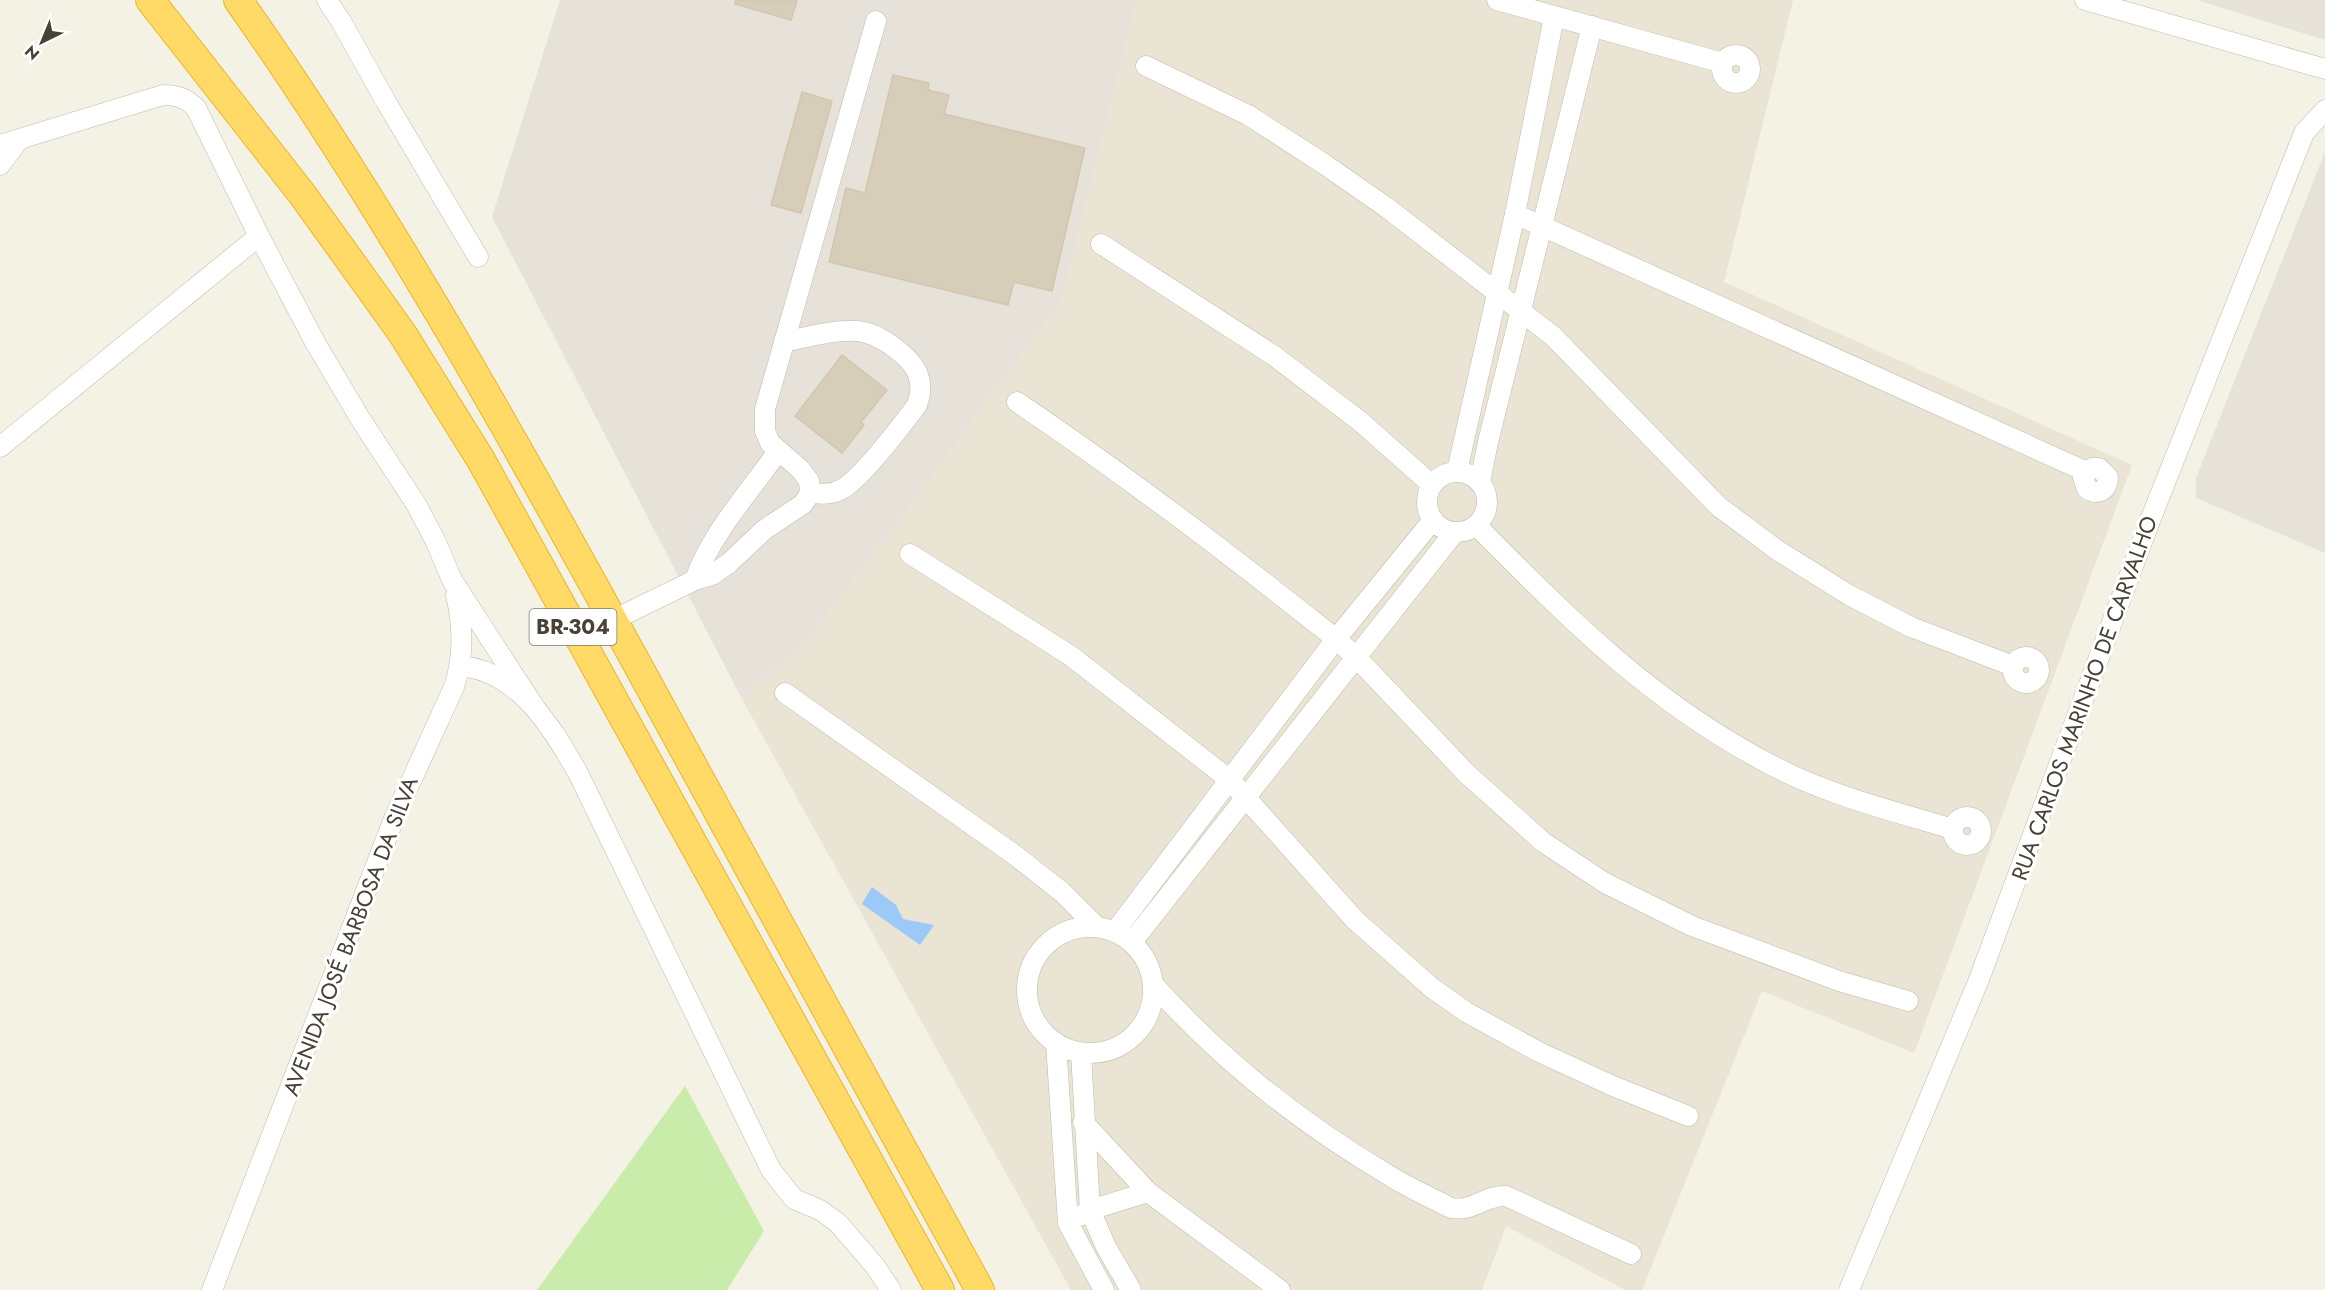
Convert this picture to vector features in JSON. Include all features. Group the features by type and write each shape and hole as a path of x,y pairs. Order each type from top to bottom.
{"highway":[{"name":"BR-304","path":"150,0 303,194 402,333 481,460 940,1290"},
{"name":"BR-304","path":"238,0 332,139 432,299 613,620 980,1290"}],"street":[{"path":"327,0 478,257"},
{"path":"1497,0 1723,63"},
{"path":"2085,0 2325,69"},
{"path":"1457,471 1515,214 1554,17"},
{"path":"613,620 695,580 712,575 729,563 764,530 803,504 810,493 809,481 800,469 778,451 768,437 764,421 765,409 876,21"},
{"path":"1480,482 1592,26"},
{"path":"1146,66 1248,115 1386,207 1497,292 1553,336 1718,506 1768,543 1849,595 1911,627 2013,666"},
{"path":"185,99 213,77"},
{"path":"0,165 9,143 163,95 178,96 196,108 259,237 315,344 416,504 452,580 548,723 578,773 771,1170 794,1199 820,1210 838,1223 875,1266 891,1290"},
{"name":"RUA CARLOS MARINHO DE CARVALHO","path":"1849,1290 1978,982 2151,518 2304,133 2325,110"},
{"path":"1515,214 2087,472"},
{"path":"0,447 259,237"},
{"path":"1101,244 1273,356 1361,422 1432,485"},
{"path":"784,342 840,331 861,331 880,338 895,348 910,362 919,376 921,391 916,405 857,477 842,489 828,494 810,493"},
{"path":"1017,402 1101,458 1186,521 1336,639 1356,657 1467,774 1543,842 1605,883 1692,926 1839,981 1908,1001"},
{"path":"695,580 711,545 778,451"},
{"path":"1457,471 1470,474 1480,482 1486,493 1488,505 1477,526 1454,533 1444,530 1433,520 1427,507 1427,495 1438,478 1457,471"},
{"path":"1106,929 1230,780 1336,639 1433,520"},
{"path":"1477,526 1572,621 1638,679 1703,727 1777,768 1833,793 1953,829"},
{"path":"1132,942 1454,533"},
{"path":"910,554 1071,656 1230,780 1355,920 1432,988 1466,1012 1539,1052 1613,1086 1688,1116"},
{"name":"AVENIDA JOSÉ BARBOSA DA SILVA","path":"212,1290 395,816 454,687 461,666 461,617 452,580"},
{"path":"461,666 487,672 504,682 536,708"},
{"path":"786,693 1012,853 1106,929 1132,942 1144,957 1152,974 1154,993 1150,1012 1140,1031 1123,1045 1103,1053 1081,1053 1056,1043 1044,1035 1032,1017 1027,998 1028,977 1035,957 1048,942 1066,931 1087,926 1106,929"},
{"path":"1153,984 1257,1084 1300,1118 1390,1177 1450,1208 1471,1208 1497,1195 1506,1196 1631,1254"},
{"path":"1056,1043 1068,1223 1104,1290"},
{"path":"1081,1053 1083,1122 1090,1210 1106,1247 1131,1290"},
{"path":"1083,1122 1148,1192 1280,1290"},
{"path":"1068,1223 1090,1210 1148,1192"}],"shaded area":[{"path":"560,0 1137,0 1062,300 888,536 806,641 742,699 492,217"},
{"path":"1137,0 1793,0 1724,282 2132,465 1914,1053 1762,991 1642,1290 1625,1290 1506,1226 1482,1290 1071,1290 742,699 806,641 888,536 1062,300"},
{"path":"2197,0 2325,0 2325,40"},
{"path":"2325,152 2325,553 2196,498 2196,478"}],"green space":[{"path":"685,1086 764,1231 727,1290 537,1290"}],"water":[{"path":"872,887 896,905 903,919 934,925 920,945 862,904"}],"building":[{"path":"736,0 797,0 791,20 735,4"},
{"path":"893,75 929,83 928,90 949,95 944,114 1085,148 1052,291 1014,282 1008,305 829,262 846,188 865,193"},
{"path":"802,92 832,101 801,213 771,205"},
{"path":"842,355 887,390 861,422 864,425 842,453 795,416"}]}
